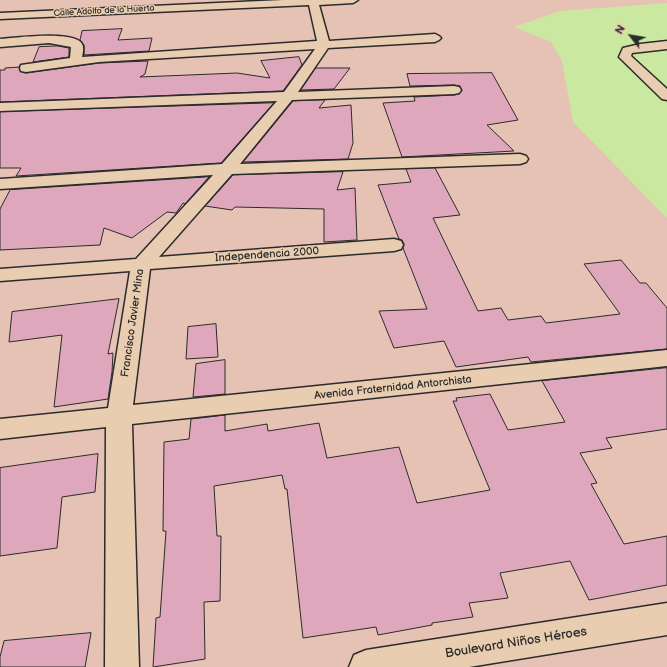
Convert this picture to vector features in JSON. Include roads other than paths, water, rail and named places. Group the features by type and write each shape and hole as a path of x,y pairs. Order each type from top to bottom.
{"street":[{"name":"Calle Adolfo de la Huerta","path":"0,16 236,3 353,0"},
{"path":"314,2 324,45"},
{"path":"26,68 99,58 435,38"},
{"path":"0,43 49,40 69,41 77,45 76,61"},
{"name":"Francisco Javier Mina","path":"122,667 119,418 141,265 227,169 289,95 324,45"},
{"path":"667,45 626,51 625,57 667,96"},
{"path":"0,107 454,90"},
{"path":"0,184 227,169 520,158"},
{"name":"Independencia 2000","path":"0,275 394,245"},
{"name":"Avenida Fraternidad Antorchista","path":"0,429 119,418 667,358"},
{"name":"Boulevard Niños Héroes","path":"366,667 667,619"}]}
